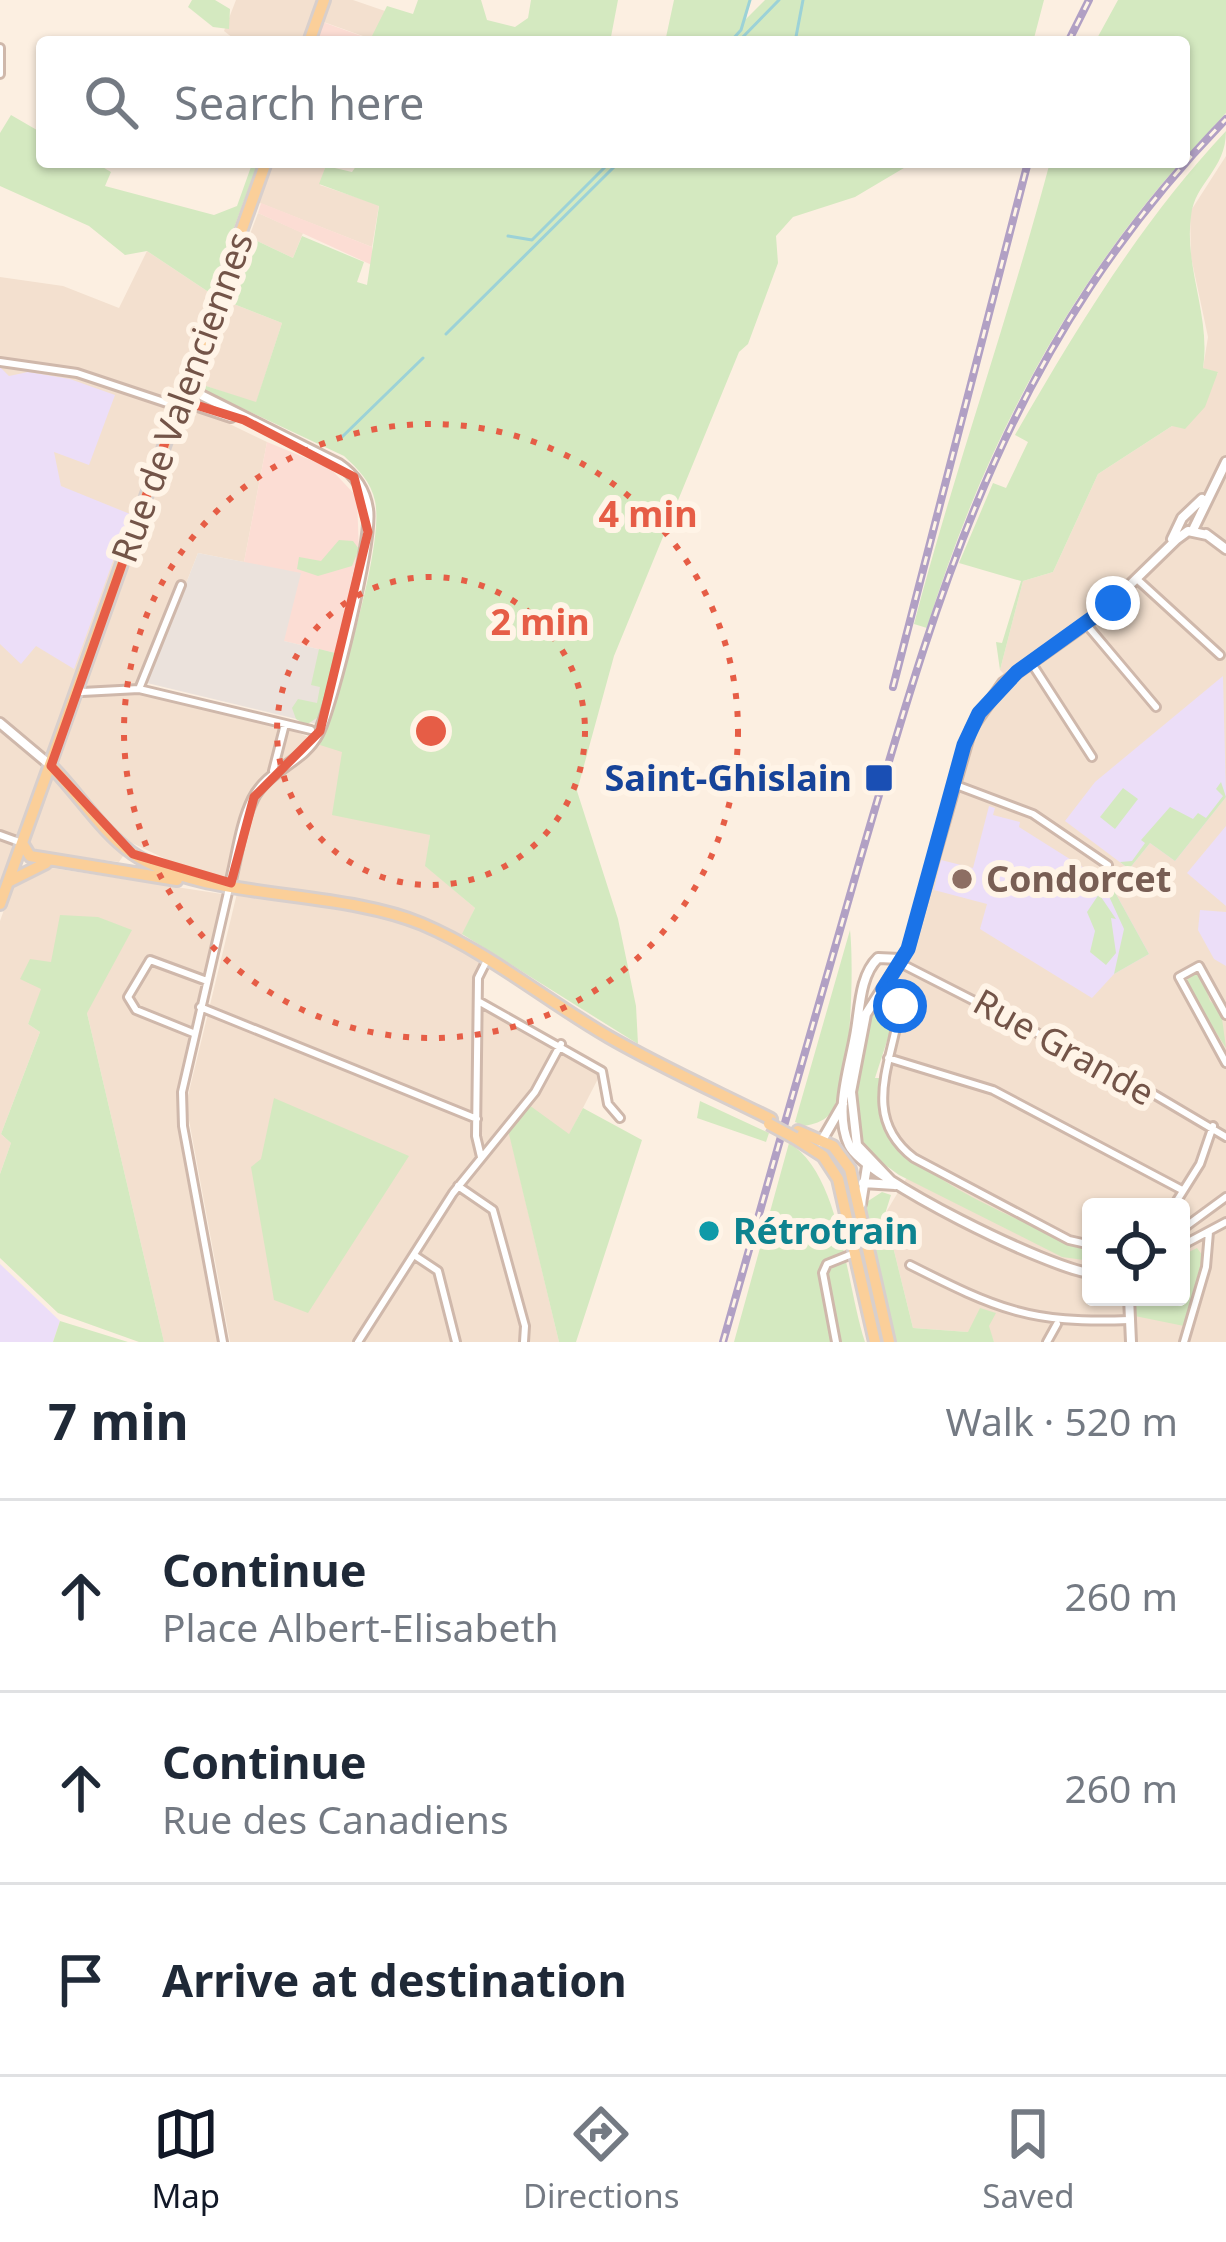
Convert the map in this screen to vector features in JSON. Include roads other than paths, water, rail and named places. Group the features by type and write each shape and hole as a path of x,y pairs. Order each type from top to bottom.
{"main road":[{"path":"311,36 324,0"},
{"name":"Rue de Valenciennes","path":"51,766 264,168"},
{"name":"Rue de Valenciennes","path":"51,766 82,664 98,631"},
{"path":"0,904 51,766 133,854 165,871 380,916 487,960 592,1033 799,1134 823,1156 838,1179 875,1342"},
{"path":"22,843 30,856 50,862 230,886"},
{"path":"8,883 27,868 50,862"},
{"path":"799,1134 826,1130 859,1184 860,1221 889,1342"}],"street":[{"path":"0,48 0,74"},
{"path":"0,362 52,367 167,403 180,400 244,420"},
{"path":"185,386 244,420 343,466 358,482 369,511 358,578 320,731 303,752 273,772 252,800 182,1092 183,1126 223,1342"},
{"path":"860,1221 859,1184 867,1163 854,1139 850,1100 866,1014 909,947 964,745 979,713 1030,662 1138,580 1191,526 1226,462"},
{"path":"1207,494 1187,514 1191,526 1226,549"},
{"path":"1138,580 1220,655"},
{"path":"139,689 181,585"},
{"path":"1086,624 1156,707"},
{"path":"1030,662 1092,757"},
{"path":"82,664 79,691 139,689 311,730"},
{"path":"0,723 51,766"},
{"path":"273,772 284,724"},
{"path":"956,785 1028,812 1108,865"},
{"path":"0,835 22,843"},
{"path":"124,873 133,854"},
{"path":"900,961 878,958 864,984 843,1104 852,1150 896,1185 1052,1263 1082,1271"},
{"path":"193,1033 136,1010 128,997 150,960 207,981"},
{"path":"481,1157 478,978 487,960"},
{"name":"Rue Grande","path":"900,961 1049,1039 1069,1044 1226,1137"},
{"path":"1226,1015 1199,966 1179,977 1226,1063"},
{"path":"864,984 874,992 882,989"},
{"path":"882,989 900,1006 882,1109 904,1150 1060,1236 1082,1242"},
{"path":"478,1001 602,1071 608,1104 620,1118"},
{"path":"200,1007 477,1119"},
{"path":"358,1342 458,1186 536,1092 561,1044"},
{"path":"888,1058 993,1090 1182,1190"},
{"path":"823,1156 826,1130 843,1104"},
{"path":"1178,1198 1200,1164 1213,1126"},
{"path":"826,1130 844,1127"},
{"path":"838,1179 896,1185"},
{"path":"861,1203 879,1185"},
{"path":"458,1186 493,1210 525,1325 524,1342"},
{"path":"1190,1223 1226,1197"},
{"path":"1184,1342 1206,1267 1206,1233 1197,1218"},
{"path":"1190,1241 1226,1222"},
{"path":"836,1342 823,1273 827,1264 852,1254"},
{"path":"414,1256 438,1271 456,1342"},
{"path":"910,1265 986,1304 1058,1323 1129,1320"},
{"path":"1129,1306 1131,1342"},
{"path":"1047,1342 1058,1323"}],"waterway":[{"path":"736,36 750,0"},
{"path":"744,36 779,0"},
{"path":"796,36 803,0"},
{"path":"508,236 532,240 604,168"},
{"path":"446,334 613,168"},
{"path":"342,437 423,358"}],"railway":[{"path":"1071,36 1089,0"},
{"path":"1190,159 1226,119"},
{"path":"893,687 1026,168"},
{"path":"723,1342 891,754 956,558 993,465 1037,376 1089,289 1182,168"}],"place":[{"name":"Saint-Ghislain","path":"879,778"},
{"name":"Condorcet","path":"962,879"},
{"name":"Rétrotrain","path":"709,1231"}]}
